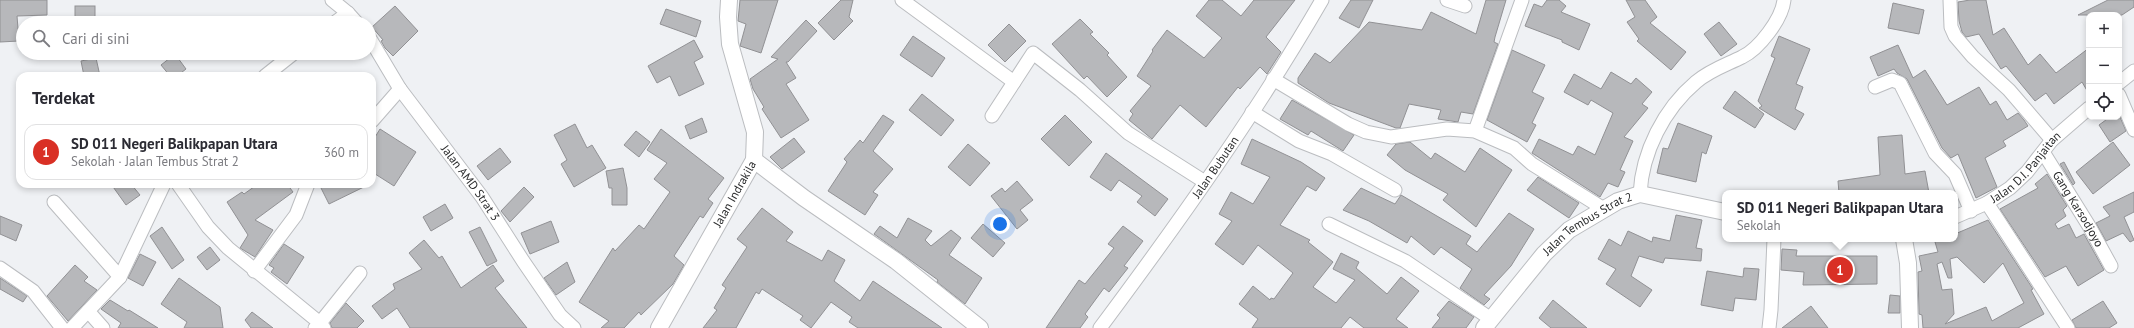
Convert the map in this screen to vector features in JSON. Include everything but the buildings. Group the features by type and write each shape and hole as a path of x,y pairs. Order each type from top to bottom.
{"street":[{"path":"332,0 351,16"},
{"name":"Jalan Indrakila","path":"659,328 754,160 755,132 730,44 728,17 729,0"},
{"path":"902,0 1014,82"},
{"name":"Jalan Bubutan","path":"1100,328 1205,182 1252,112 1322,0"},
{"path":"1447,0 1465,6"},
{"path":"1475,131 1522,0"},
{"path":"1640,194 1643,166 1662,122 1679,99 1708,73 1743,57 1763,40 1779,17 1783,8 1784,0"},
{"path":"1950,0 1951,27 1955,36 1973,57 2009,90 2052,140"},
{"path":"344,16 348,13"},
{"name":"Jalan AMD Strat 3","path":"376,49 400,90 482,197 560,315 574,328"},
{"path":"992,116 1033,53 1080,90 1128,133 1205,182"},
{"path":"270,72 285,60"},
{"path":"2122,81 2134,71"},
{"path":"1273,79 1348,124 1366,132 1391,137 1447,129 1475,131 1514,148 1532,164 1604,209"},
{"path":"1875,87 1892,80 1900,83 1935,153 1955,174 1971,211"},
{"path":"376,117 400,90"},
{"path":"2122,102 2134,130"},
{"name":"Jalan D.I. Panjaitan","path":"1958,216 1987,203 2018,181 2052,140 2086,111"},
{"path":"1252,112 1299,141 1332,154 1395,190"},
{"name":"Gang Karsodjoyo","path":"2043,152 2089,226 2111,266"},
{"path":"754,160 804,198 896,261 980,328"},
{"path":"72,328 120,277 162,188"},
{"path":"181,188 208,227 228,248 254,271 282,291 319,326 360,274"},
{"path":"254,271 296,215 306,188"},
{"name":"Jalan Tembus Strat 2","path":"1487,324 1544,254 1569,230 1618,201 1640,194 1722,211"},
{"path":"54,202 120,277"},
{"path":"1987,203 2068,328"},
{"path":"1329,224 1405,261 1487,324"},
{"path":"1769,328 1774,242"},
{"path":"1904,242 1908,263 1910,328"},
{"path":"0,268 33,291 62,328"},
{"path":"88,311 103,328"}],"place":[{"name":"SD 011 Negeri Balikpapan Utara","path":"1840,270"}]}
